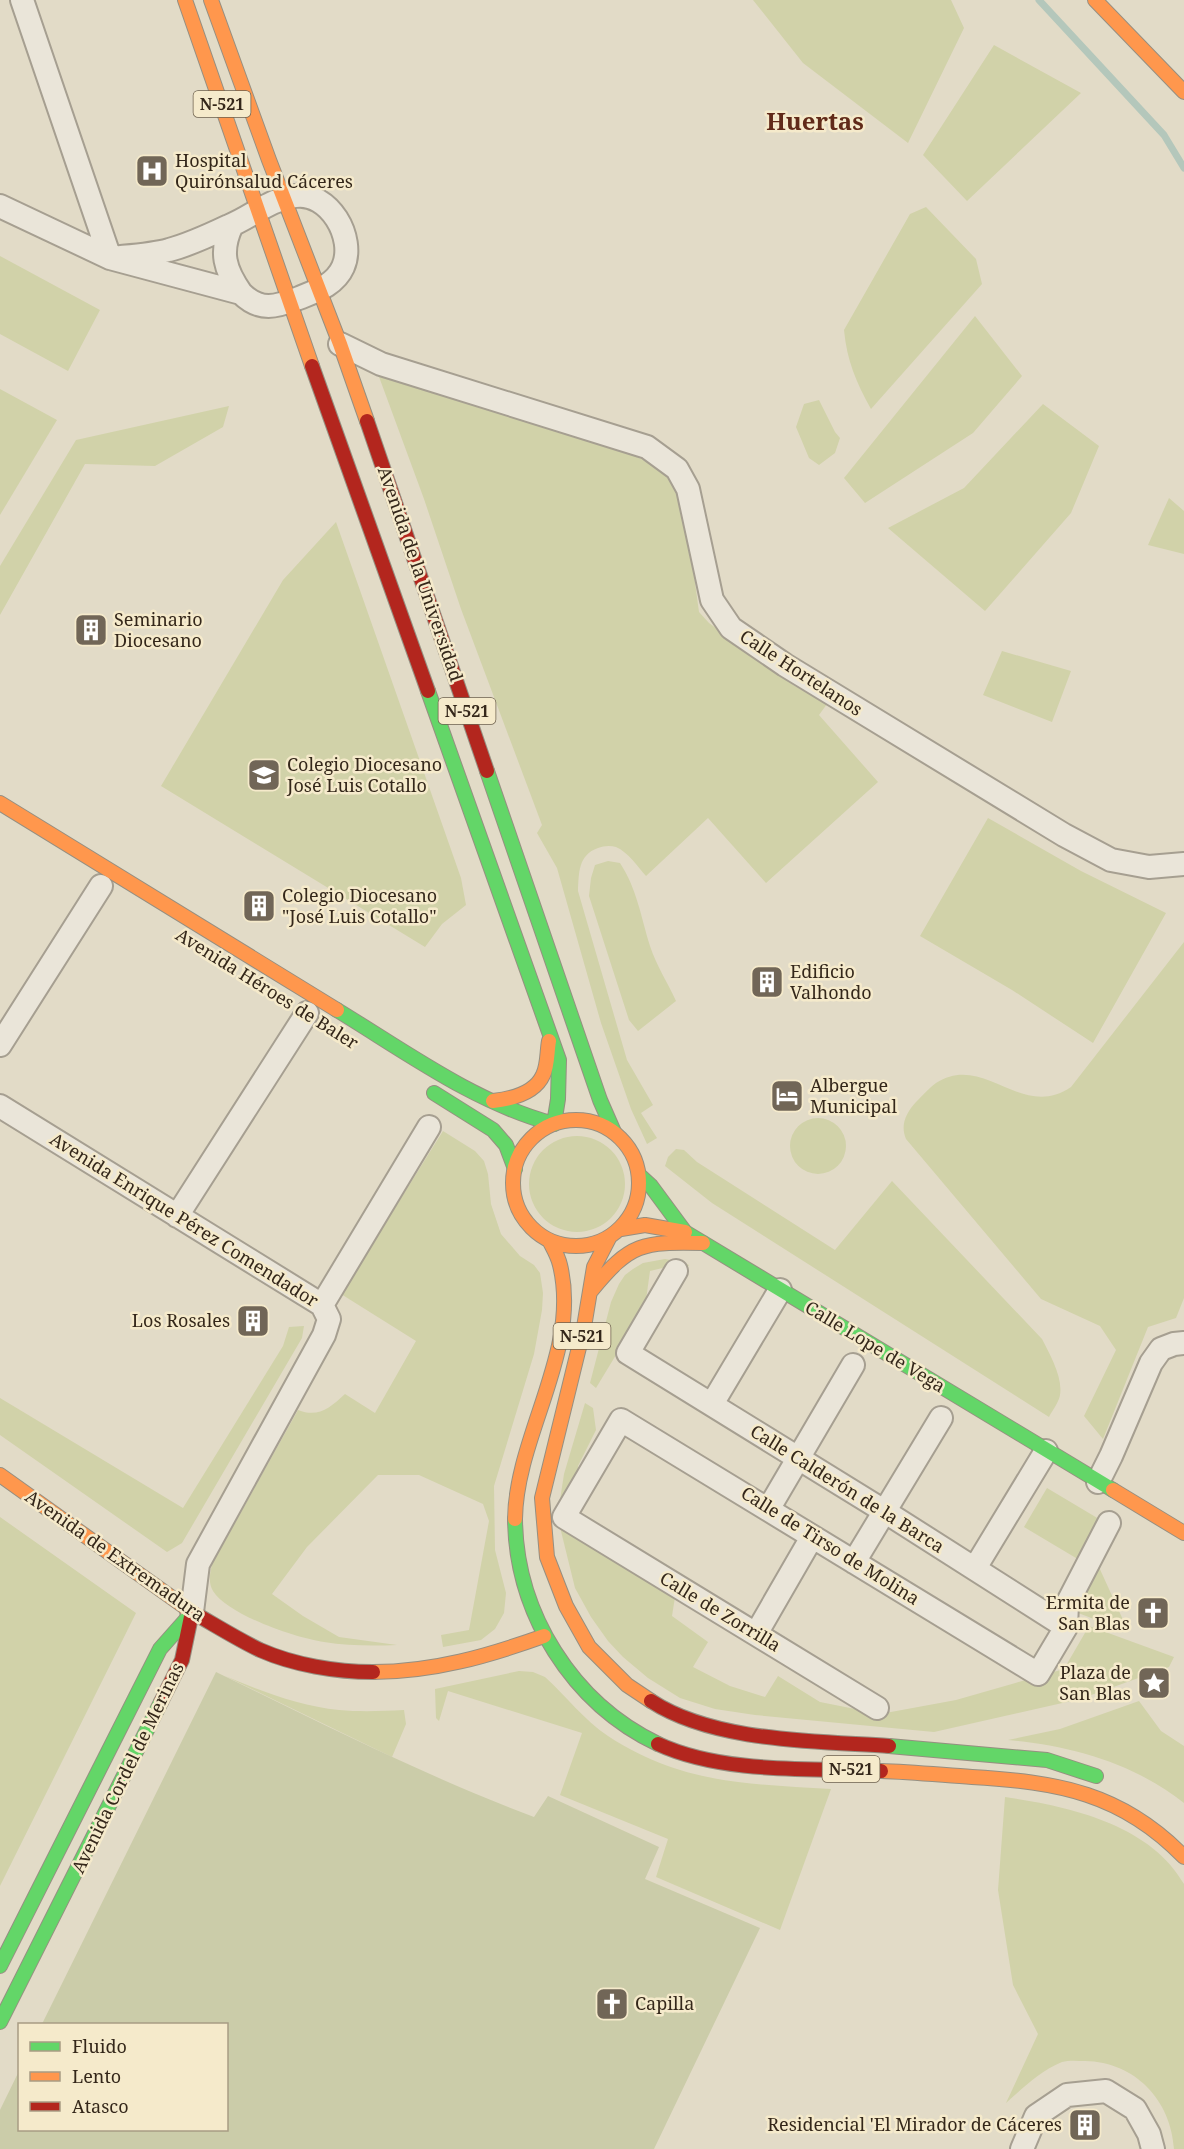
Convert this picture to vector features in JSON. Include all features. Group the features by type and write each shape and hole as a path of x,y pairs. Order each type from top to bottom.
{"main road":[{"name":"Avenida de la Universidad","path":"185,0 559,1060 558,1099 554,1124"},
{"name":"Avenida de la Universidad","path":"211,0 340,344 600,1100 614,1132"},
{"path":"1095,0 1184,92"},
{"name":"Avenida Héroes de Baler","path":"0,803 463,1087 528,1117 554,1124"},
{"path":"493,1101 516,1098 541,1079 545,1069 550,1034"},
{"path":"423,1086 493,1130 506,1145 515,1169"},
{"path":"574,1120 595,1123 614,1132 628,1147 637,1166 640,1186 636,1207 621,1229 609,1238 590,1245 569,1246 549,1240 535,1231 524,1218 516,1203 513,1186 515,1169 523,1150 537,1134 554,1124 574,1120"},
{"name":"Calle Lope de Vega","path":"639,1176 651,1186 685,1232 703,1244 1184,1533"},
{"name":"Calle Lope de Vega","path":"621,1229 636,1224 649,1224 685,1232"},
{"name":"N-521","path":"609,1238 594,1268 584,1327 542,1498 547,1557 566,1606 589,1647 627,1685 670,1713 721,1729 789,1739 1047,1760 1107,1780"},
{"name":"N-521","path":"549,1240 560,1267 564,1305 561,1331 547,1388 517,1484 515,1519 518,1560 530,1604 544,1636 579,1683 615,1716 661,1745 705,1759 770,1767 894,1770 1037,1782 1079,1792 1130,1812 1174,1845 1184,1857"},
{"name":"Calle Lope de Vega","path":"591,1291 625,1254 669,1242 703,1244"},
{"name":"Avenida de Extremadura","path":"0,1475 192,1612 272,1655 321,1668 370,1674 420,1670 500,1653 544,1636"},
{"path":"533,1561 542,1498"},
{"path":"550,1611 544,1636 569,1643 616,1690 640,1704 670,1713"},
{"name":"Avenida Cordel de Merinas","path":"0,1966 160,1649 192,1612"},
{"name":"Avenida Cordel de Merinas","path":"0,2022 182,1660 192,1612"}],"street":[{"path":"22,0 110,258"},
{"path":"110,258 170,250 232,225 258,208 296,195 316,200 331,211 340,224 347,241 347,254 342,269 331,283 290,302 265,307 251,303 230,277 224,256 225,239 232,225"},
{"path":"0,206 110,258 241,293"},
{"name":"Calle Hortelanos","path":"340,344 381,364 647,447 677,469 688,489 712,600 731,628 785,665 1064,835 1111,860 1149,867 1184,864"},
{"path":"0,1045 101,886"},
{"path":"177,1216 307,1013"},
{"name":"Avenida Enrique Pérez Comendador","path":"0,1106 322,1305 329,1319 324,1335 202,1555 198,1564 192,1612"},
{"path":"322,1305 429,1127"},
{"name":"Calle Calderón de la Barca","path":"676,1271 628,1353 884,1511 1066,1627"},
{"path":"712,1404 780,1290"},
{"path":"1098,1482 1151,1363 1161,1349 1184,1343"},
{"path":"769,1508 853,1365"},
{"path":"854,1562 941,1418"},
{"name":"Calle de Tirso de Molina","path":"564,1517 621,1420 769,1508 812,1537 1038,1674 1066,1627"},
{"path":"975,1568 1047,1452"},
{"name":"Calle de Zorrilla","path":"564,1517 877,1708"},
{"path":"1066,1627 1067,1604 1109,1523"},
{"path":"756,1634 812,1537"},
{"path":"1022,2149 1036,2116 1067,2095 1106,2091 1135,2109 1149,2134 1153,2149"}],"green space":[{"path":"753,0 951,0 964,28 908,143 803,63"},
{"path":"994,45 1081,93 967,201 923,155"},
{"path":"926,207 976,259 982,284 871,409 853,371 844,330 910,214"},
{"path":"0,256 100,310 68,371 0,334"},
{"path":"975,316 1022,376 973,433 865,503 844,478"},
{"path":"378,374 621,449 659,468 674,485 681,501 688,531 699,612 709,623 793,685 827,704 819,715 878,782 766,883 708,818 646,876 629,856 614,846 591,851 583,860 579,871 578,891 627,1060 653,1105 641,1113 657,1138 647,1144 631,1109 601,1023 557,868 537,833 542,825 461,609"},
{"path":"0,389 57,420 0,515"},
{"path":"819,400 840,438 835,453 819,465 809,458 796,427 804,404"},
{"path":"1043,404 1099,446 1071,513 985,611 888,528 964,488"},
{"path":"229,406 223,427 155,466 85,464 0,615 0,566 76,440"},
{"path":"1169,498 1184,511 1184,554 1148,545"},
{"path":"336,522 461,878 466,905 442,924 425,947 161,786 283,580"},
{"path":"1002,651 1071,671 1052,722 983,695"},
{"path":"988,818 1081,871 1166,913 1093,1043 1012,990 920,936"},
{"path":"608,861 620,863 626,873 635,893 653,953 676,1001 638,1031 629,1020 589,896 595,865"},
{"path":"1184,942 1184,1298 1176,1318 1148,1327 1103,1439 1084,1416 1116,1350 1100,1326 1041,1299 906,1139 904,1124 909,1110 928,1090 936,1083 954,1076 970,1075 1019,1093 1036,1096 1053,1095 1071,1087"},
{"path":"812,1118 824,1118 838,1126 846,1140 844,1157 838,1166 824,1174 812,1174 795,1162 790,1152 790,1140 802,1123"},
{"path":"443,1131 475,1151 484,1161 488,1174 491,1204 501,1234 520,1256 534,1265 540,1273 543,1293 534,1354 494,1486 495,1550 506,1593 504,1613 495,1629 481,1640 443,1647 441,1635 469,1630 489,1521 483,1504 419,1475 378,1475 307,1547 272,1594 339,1637 397,1645 342,1644 297,1636 247,1617 221,1600 210,1585 212,1564 298,1410 318,1412 334,1404 345,1394 375,1413 416,1341 341,1294"},
{"path":"577,1136 595,1140 611,1150 621,1166 625,1184 621,1202 611,1218 595,1228 577,1232 559,1228 543,1218 533,1202 529,1184 533,1166 543,1150 559,1140"},
{"path":"676,1149 684,1150 697,1162 835,1250 892,1181 1042,1339 1060,1381 1060,1395 1049,1417 712,1203 665,1166 668,1157"},
{"path":"665,1259 689,1265 686,1270 671,1266 650,1271 645,1307 596,1388 590,1383 611,1302 619,1284 625,1275 643,1263"},
{"path":"304,1326 302,1338 182,1543 167,1552 0,1435 0,1398 183,1508 283,1346 289,1327"},
{"path":"585,1403 593,1408 596,1430 578,1466 580,1478 558,1513 564,1474"},
{"path":"1047,1488 1099,1519 1081,1561 1024,1527"},
{"path":"0,1517 136,1613 0,1886"},
{"path":"559,1523 675,1597 672,1616 708,1642 693,1667 730,1686 765,1697 778,1676 820,1702 880,1714 956,1700 1064,1669 1089,1626 1174,1657 1169,1667 1080,1699 934,1732 715,1709 680,1698 648,1678 608,1641 575,1588"},
{"path":"1098,1565 1124,1622 1120,1629 1073,1611"},
{"path":"519,1671 533,1672 545,1677 599,1730 635,1752 662,1764 689,1773 743,1783 831,1789 780,1930 656,1877 668,1839 560,1795 582,1733 448,1691 439,1721 436,1718 435,1689"},
{"path":"216,1672 374,1748 493,1801 534,1817 548,1796 659,1847 645,1879 760,1928 654,2149 0,2149 0,2110 18,2073 18,2131 228,2131 228,2023 42,2023"},
{"path":"225,1676 281,1697 324,1708 355,1711 404,1710 406,1724 392,1757"},
{"path":"1139,1701 1161,1731 1184,1746 1184,1803 1144,1777 1101,1759 1055,1747 1008,1740 1060,1729"},
{"path":"1005,1797 1080,1813 1129,1832 1151,1846 1169,1863 1184,1884 1184,2149 1174,2149 1166,2115 1158,2100 1147,2087 1120,2068 1103,2063 1062,2062 1039,2075 1006,2103 1038,2034 1013,1985 998,1890"}],"waterway":[{"path":"1039,0 1164,135 1184,168"}],"traffic: fast":[{"path":"428,691 559,1060 558,1099 554,1124"},
{"path":"487,771 600,1100 614,1132"},
{"path":"337,1010 469,1090 525,1115 554,1124"},
{"path":"434,1093 493,1130 506,1145 515,1169"},
{"path":"639,1175 651,1186 685,1232 1113,1490"},
{"path":"515,1519 518,1554 526,1588 538,1621 555,1651 575,1680 600,1705 627,1726 658,1744"},
{"path":"0,1966 160,1649 191,1614"},
{"path":"0,2022 161,1702"},
{"path":"889,1746 1047,1760 1096,1776"}],"traffic: slow":[{"path":"185,0 312,366"},
{"path":"211,0 367,421"},
{"path":"1095,0 1184,92"},
{"path":"0,803 337,1010"},
{"path":"493,1101 522,1094 539,1081 546,1067 549,1041"},
{"path":"576,1120 600,1125 621,1138 634,1159 639,1183 634,1207 621,1228 600,1241 576,1246 552,1241 531,1228 518,1207 513,1183 518,1159 531,1138 552,1125 576,1120"},
{"path":"621,1229 645,1225 685,1232"},
{"path":"609,1238 594,1267 584,1327 542,1498 547,1557 566,1606 589,1647 627,1685 651,1701"},
{"path":"515,1519 518,1487 525,1456 546,1393 562,1329 564,1297 560,1265 549,1240"},
{"path":"591,1291 617,1263 639,1248 665,1243 703,1243"},
{"path":"0,1475 192,1612"},
{"path":"1113,1490 1184,1533"},
{"path":"373,1672 417,1669 460,1662 544,1636"},
{"path":"881,1771 1003,1779 1061,1788 1087,1795 1137,1818 1161,1835 1184,1857"}],"traffic: jam":[{"path":"312,366 428,691"},
{"path":"367,421 487,771"},
{"path":"192,1612 260,1650 287,1660 315,1667 373,1672"},
{"path":"161,1702 182,1660 192,1612"},
{"path":"651,1701 704,1725 734,1732 798,1740 889,1746"},
{"path":"658,1744 683,1754 738,1765 881,1771"}],"place":[{"name":"Hospital Quirónsalud Cáceres","path":"152,171"},
{"name":"Seminario Diocesano","path":"91,630"},
{"name":"Colegio Diocesano José Luis Cotallo","path":"264,775"},
{"name":"Colegio Diocesano \"José Luis Cotallo\"","path":"259,906"},
{"name":"Edificio Valhondo","path":"767,982"},
{"name":"Albergue Municipal","path":"787,1096"},
{"name":"Los Rosales","path":"253,1321"},
{"name":"Ermita de San Blas","path":"1153,1613"},
{"name":"Plaza de San Blas","path":"1154,1683"},
{"name":"Capilla","path":"612,2004"},
{"name":"Residencial 'El Mirador de Cáceres","path":"1085,2125"}],"district":[{"name":"Huertas","path":"815,122"}]}
